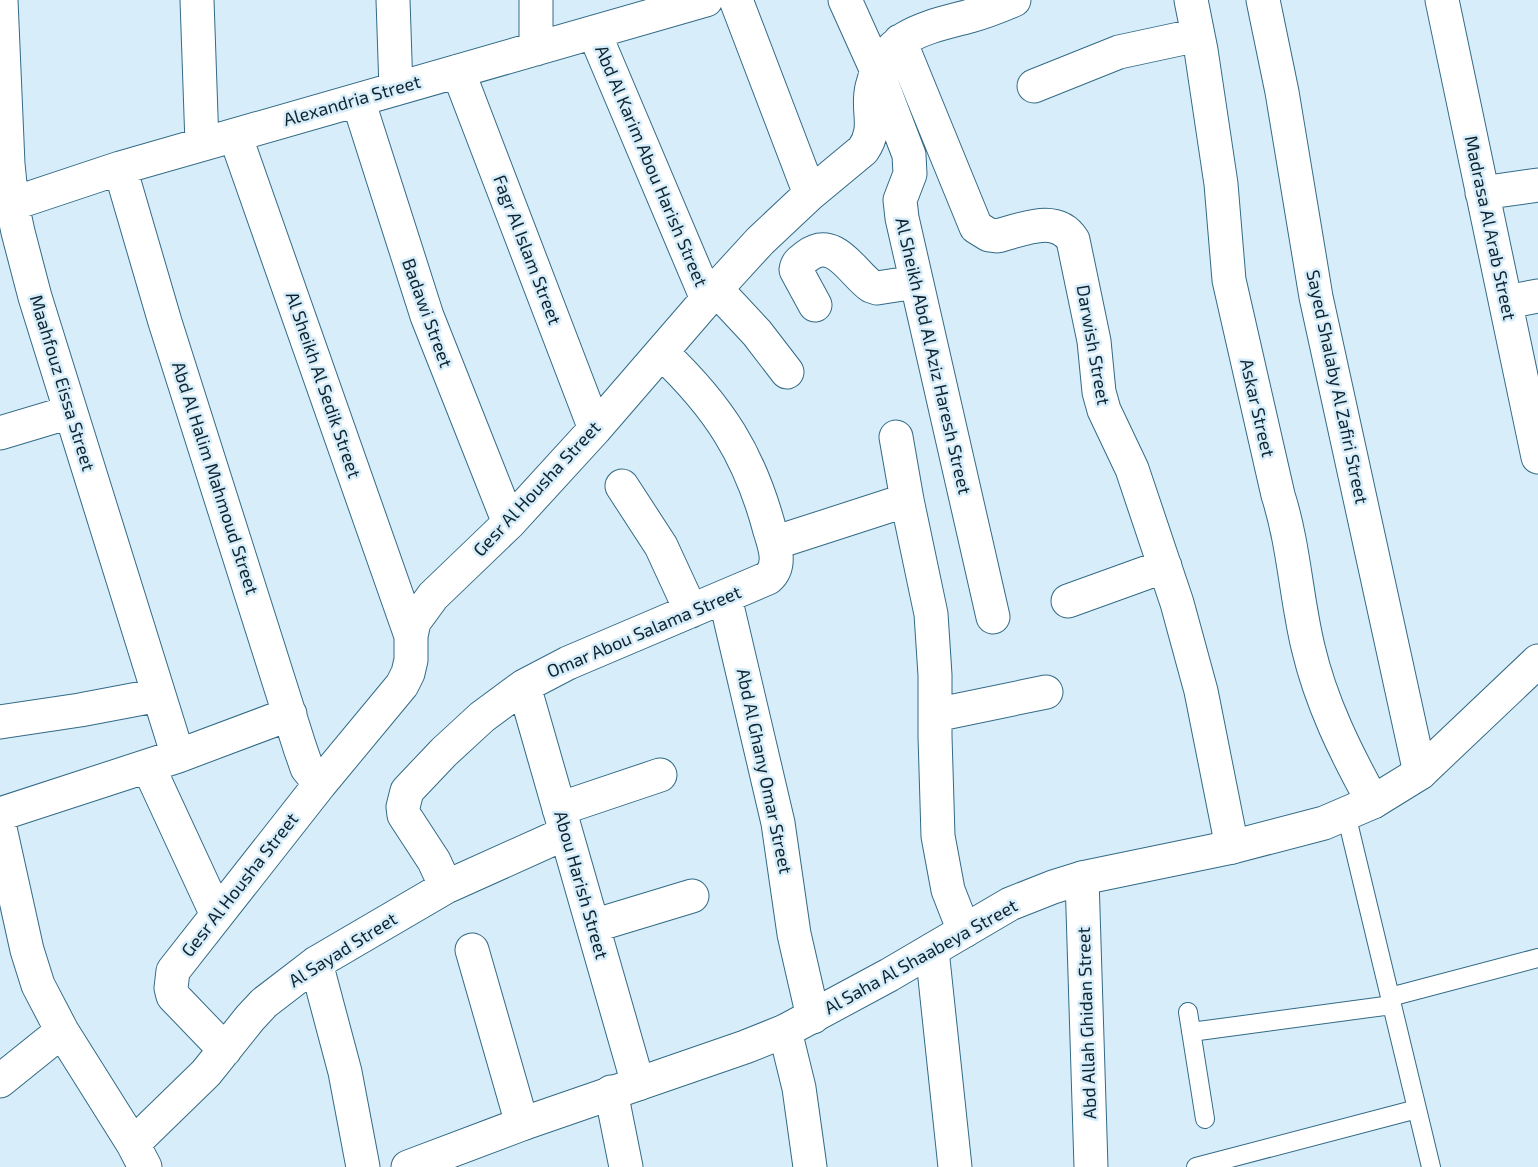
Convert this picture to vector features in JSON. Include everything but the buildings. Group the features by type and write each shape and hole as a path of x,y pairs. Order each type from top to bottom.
{"street":[{"name":"Maahfouz Eissa Street","path":"1,0 8,164 6,206 178,756"},
{"path":"197,0 202,144"},
{"path":"393,0 396,89"},
{"path":"536,0 536,49"},
{"name":"Alexandria Street","path":"6,206 120,168 706,0"},
{"path":"736,0 810,194"},
{"name":"Al Sheikh Abd Al Aziz Haresh Street","path":"845,0 877,71 911,165 900,200 900,209 993,617"},
{"name":"Gesr Al Housha Street","path":"225,1050 173,996 171,988 174,971 320,784 402,685 411,660 411,636 414,622 433,596 509,523 760,241 810,194 856,157 869,141 873,121 871,90 877,71 882,60 900,41 922,29 983,12 1014,0"},
{"name":"Askar Street","path":"1191,0 1224,206 1229,280 1278,495 1287,524 1296,593 1308,649 1324,703 1347,755 1360,808"},
{"name":"Sayed Shalaby Al Zafiri Street","path":"1263,0 1282,92 1316,297 1420,773"},
{"name":"Madrasa Al Arab Street","path":"1442,0 1537,449"},
{"name":"Abd Al Karim Abou Harish Street","path":"594,32 712,294"},
{"path":"1034,87 1119,52 1198,35"},
{"name":"Darwish Street","path":"900,41 976,227 989,235 997,236 1054,225 1069,233 1073,240 1094,341 1099,392 1104,411 1132,469 1187,637 1201,691 1232,847"},
{"name":"Fagr Al Islam Street","path":"458,71 595,429"},
{"name":"Badawi Street","path":"358,100 427,316 509,523"},
{"name":"Al Sheikh Al Sedik Street","path":"235,135 411,636"},
{"name":"Abd Al Halim Mahmoud Street","path":"120,168 165,322 307,768 320,784"},
{"path":"1482,193 1538,185"},
{"path":"815,305 796,270 798,263 811,253 830,251 839,255 871,286 877,288 916,282"},
{"path":"712,294 757,333 787,372"},
{"path":"1506,302 1538,296"},
{"name":"Omar Abou Salama Street","path":"446,887 434,861 408,822 403,807 407,791 444,752 482,717 524,686 568,663 768,578 776,567 774,543 762,500 744,458 721,419 693,383 662,353"},
{"path":"0,434 70,412"},
{"path":"896,437 931,615 935,675 938,836 948,890 964,931"},
{"path":"622,486 643,515 661,546 691,611"},
{"path":"774,543 907,500"},
{"path":"1068,601 1165,566"},
{"name":"Abd Al Ghany Omar Street","path":"725,597 778,823 794,934 799,1024 799,1088 810,1167"},
{"name":"Al Saha Al Shaabeya Street","path":"420,1165 522,1124 799,1024 1010,904 1082,878 1232,847 1324,823 1360,808 1420,773 1538,661"},
{"name":"Abou Harish Street","path":"524,686 593,926 625,1088 626,1167"},
{"path":"935,715 1046,693"},
{"path":"0,722 159,695"},
{"path":"0,814 178,756 290,714"},
{"path":"148,766 217,915"},
{"name":"Al Sayad Street","path":"139,1155 183,1097 250,1018 264,1003 316,963 563,821 660,775"},
{"path":"0,828 27,950 38,985 62,1032 139,1155"},
{"name":"Abd Allah Ghidan Street","path":"1082,878 1091,1167"},
{"path":"593,926 692,896"},
{"path":"472,950 522,1124"},
{"path":"932,950 955,1167"},
{"path":"316,963 345,1072 363,1167"},
{"path":"0,1081 62,1032"}],"lane":[{"path":"1360,808 1391,1001 1431,1167"},
{"path":"1191,1032 1391,1001 1538,958"},
{"path":"1188,1012 1205,1119"},
{"path":"1196,1167 1417,1109"}]}
